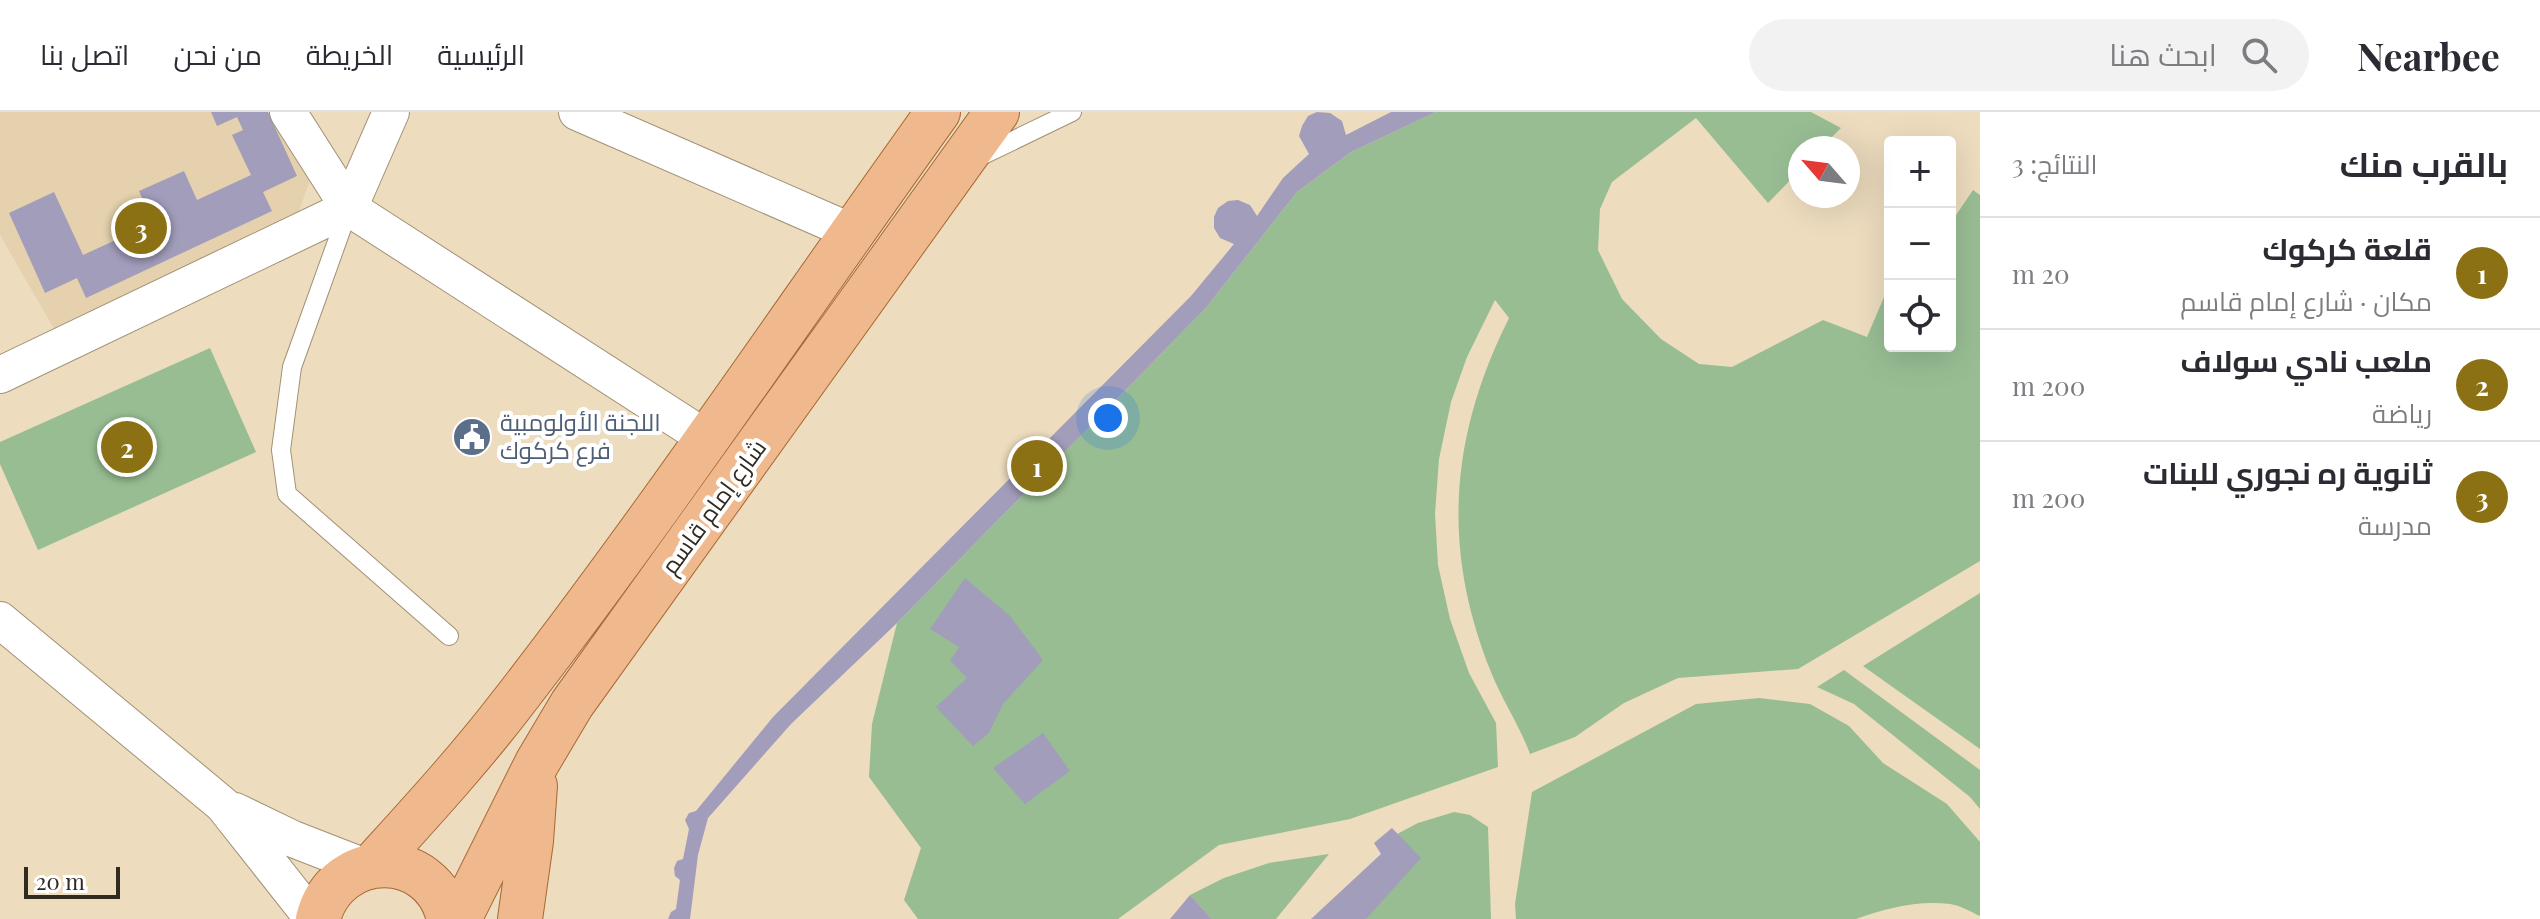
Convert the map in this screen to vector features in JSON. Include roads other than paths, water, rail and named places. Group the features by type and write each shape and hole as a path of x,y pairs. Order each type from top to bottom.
{"main road":[{"name":"شارع إمام قاسم","path":"315,919 332,888 347,876 369,866 448,782 510,706 938,112"},
{"name":"شارع إمام قاسم","path":"459,919 537,763 572,704 997,112"},
{"path":"520,919 531,841 537,763"},
{"path":"369,866 393,865 412,871 429,882 441,897 449,919"}],"street":[{"path":"288,112 349,208 706,438"},
{"path":"0,375 349,208 391,112"},
{"path":"577,112 852,232"},
{"path":"0,620 223,805 315,919"},
{"path":"223,805 293,839 369,866"}],"lane":[{"path":"958,167 1072,112"},
{"path":"349,208 292,367 281,450 287,494 449,636"}],"place":[{"name":"ثانوية ره نجوري للبنات","path":"141,228"},
{"name":"اللجنة الأولومبية فرع كركوك","path":"472,437"},
{"name":"ملعب نادي سولاف","path":"127,447"},
{"name":"قلعة كركوك","path":"1037,466"}]}
